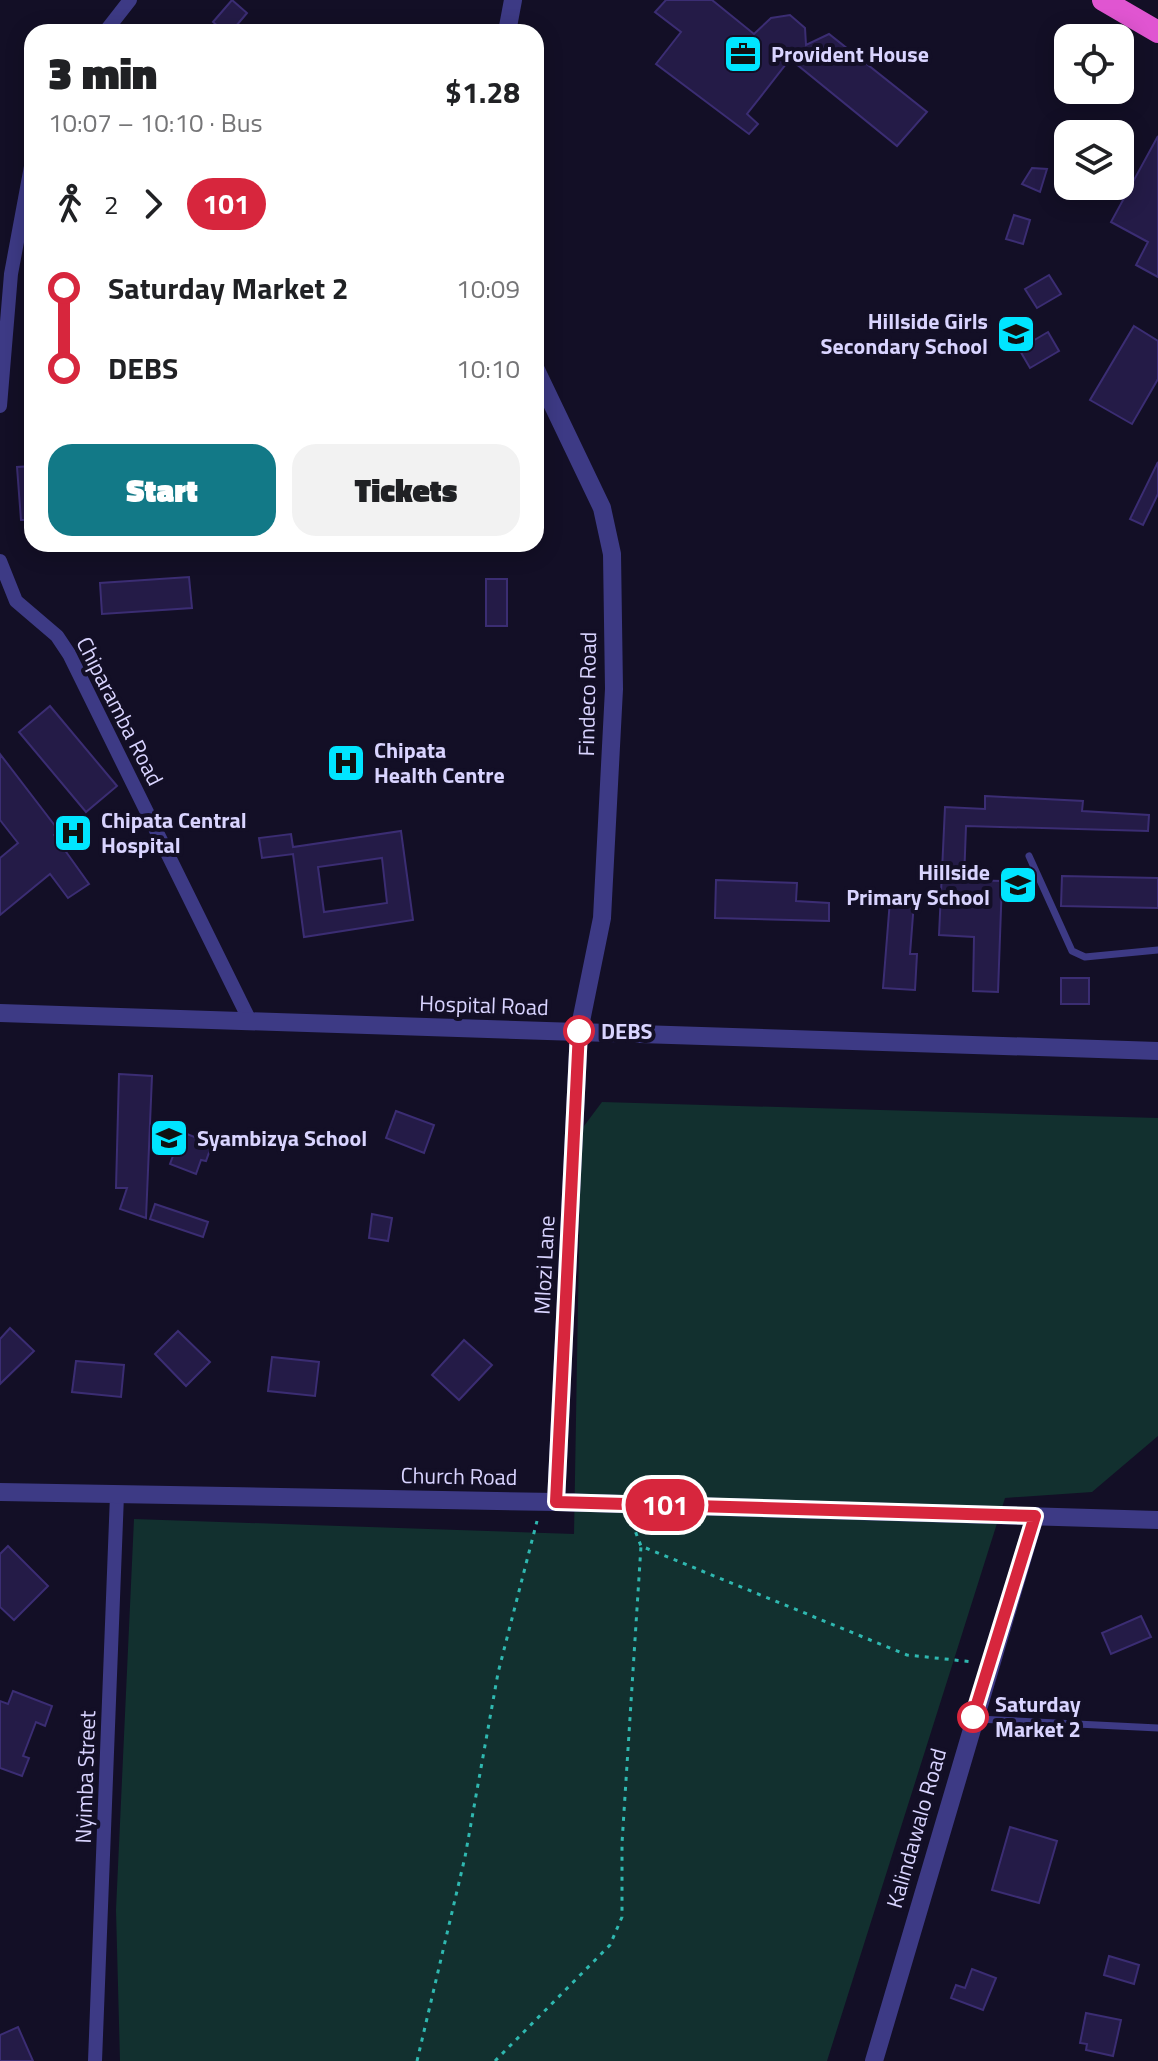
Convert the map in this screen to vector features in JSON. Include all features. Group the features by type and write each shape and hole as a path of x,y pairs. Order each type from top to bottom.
{"highway":[{"path":"1103,0 1158,32"}],"street":[{"path":"111,24 130,0"},
{"path":"508,24 513,0"},
{"path":"0,406 11,274 24,204"},
{"name":"Findeco Road","path":"544,387 602,508 612,554 614,689 602,918 579,1031"},
{"name":"Chiparamba Road","path":"0,561 16,601 57,636 69,654 250,1021"},
{"path":"0,596 16,601"},
{"name":"Hospital Road","path":"0,1013 1158,1051"},
{"name":"Mlozi Lane","path":"549,1502 579,1031"},
{"name":"Church Road","path":"0,1492 549,1502 1158,1520"},
{"name":"Nyimba Street","path":"95,2061 117,1495"},
{"name":"Kalindawalo Road","path":"874,2061 972,1719 1035,1516"}],"lane":[{"path":"1029,856 1072,951 1085,957 1158,950"},
{"path":"972,1719 1158,1728"}],"path":[{"path":"417,2061 465,1857 498,1673 549,1502"},
{"path":"628,1504 635,1538 641,1546 907,1655 989,1663"},
{"path":"495,2061 610,1945 622,1917 622,1843 641,1546"}],"green space":[{"path":"602,1102 1158,1118 1158,1436 1092,1492 1005,1498 827,2061 120,2061 116,1910 134,1519 574,1534 581,1130"}],"building":[{"path":"232,0 247,13 238,24 213,22"},
{"path":"666,0 712,0 754,34 771,18 790,15 805,28 806,45 829,34 927,112 897,146 790,59 747,114 758,124 749,134 656,64 681,32 655,12"},
{"path":"1158,136 1158,277 1136,265 1148,242 1111,222 1123,200 1134,200 1134,180"},
{"path":"1032,168 1047,169 1040,192 1022,184"},
{"path":"1014,215 1030,220 1023,244 1006,239"},
{"path":"1049,275 1061,294 1037,308 1025,289"},
{"path":"1134,326 1158,341 1158,379 1132,424 1090,400"},
{"path":"1048,332 1059,351 1030,368 1019,349"},
{"path":"1158,462 1158,494 1143,525 1130,519"},
{"path":"17,467 24,467 24,520 21,520"},
{"path":"189,577 192,608 102,614 100,583"},
{"path":"486,579 507,579 507,626 486,626"},
{"path":"50,706 117,786 86,812 19,732"},
{"path":"0,754 59,831 54,835 89,884 68,898 50,874 0,915 0,858 18,843 0,820"},
{"path":"985,796 1083,801 1082,811 1149,815 1148,831 966,826 964,880 1002,881 998,992 973,991 974,937 939,935 945,807 985,809"},
{"path":"401,831 413,920 304,937 293,854 262,858 259,838 291,834 293,847","holes":["382,858 387,903 324,912 318,867"]},
{"path":"1062,876 1158,878 1158,908 1061,906"},
{"path":"716,880 797,883 796,901 829,903 829,921 715,918"},
{"path":"890,900 914,902 910,954 917,954 915,990 883,988"},
{"path":"1061,978 1089,978 1089,1004 1061,1004"},
{"path":"119,1074 152,1076 146,1218 120,1209 127,1188 116,1188"},
{"path":"396,1111 434,1125 424,1153 386,1138"},
{"path":"182,1132 212,1144 206,1161 201,1160 196,1174 170,1164"},
{"path":"155,1204 208,1222 203,1237 150,1219"},
{"path":"372,1214 392,1218 388,1241 369,1238"},
{"path":"10,1328 34,1351 0,1384 0,1339"},
{"path":"178,1331 210,1362 186,1386 155,1354"},
{"path":"464,1340 492,1365 459,1400 432,1375"},
{"path":"272,1357 319,1362 315,1396 268,1391"},
{"path":"76,1361 124,1365 121,1397 72,1392"},
{"path":"8,1546 48,1586 14,1620 0,1607 0,1554"},
{"path":"1141,1616 1151,1637 1111,1654 1102,1633"},
{"path":"13,1691 52,1706 45,1726 36,1722 23,1756 29,1758 22,1776 0,1768 0,1701 8,1704"},
{"path":"1010,1827 1057,1841 1039,1903 992,1890"},
{"path":"1109,1956 1139,1965 1134,1984 1104,1975"},
{"path":"972,1969 996,1978 983,2010 951,1998 956,1985 965,1988"},
{"path":"1086,2013 1121,2020 1113,2056 1086,2050 1087,2044 1080,2043"},
{"path":"18,2027 33,2061 0,2061 0,2035"}],"bus line":[{"name":"101","path":"579,1031 556,1502 1035,1516 973,1717"}],"place":[{"name":"Provident House","path":"743,54"},
{"name":"Hillside Girls Secondary School","path":"1016,334"},
{"name":"Chipata Health Centre","path":"346,763"},
{"name":"Chipata Central Hospital","path":"73,833"},
{"name":"Hillside Primary School","path":"1018,885"},
{"name":"DEBS","path":"579,1031"},
{"name":"Syambizya School","path":"169,1138"},
{"name":"Saturday Market 2","path":"973,1717"}]}
